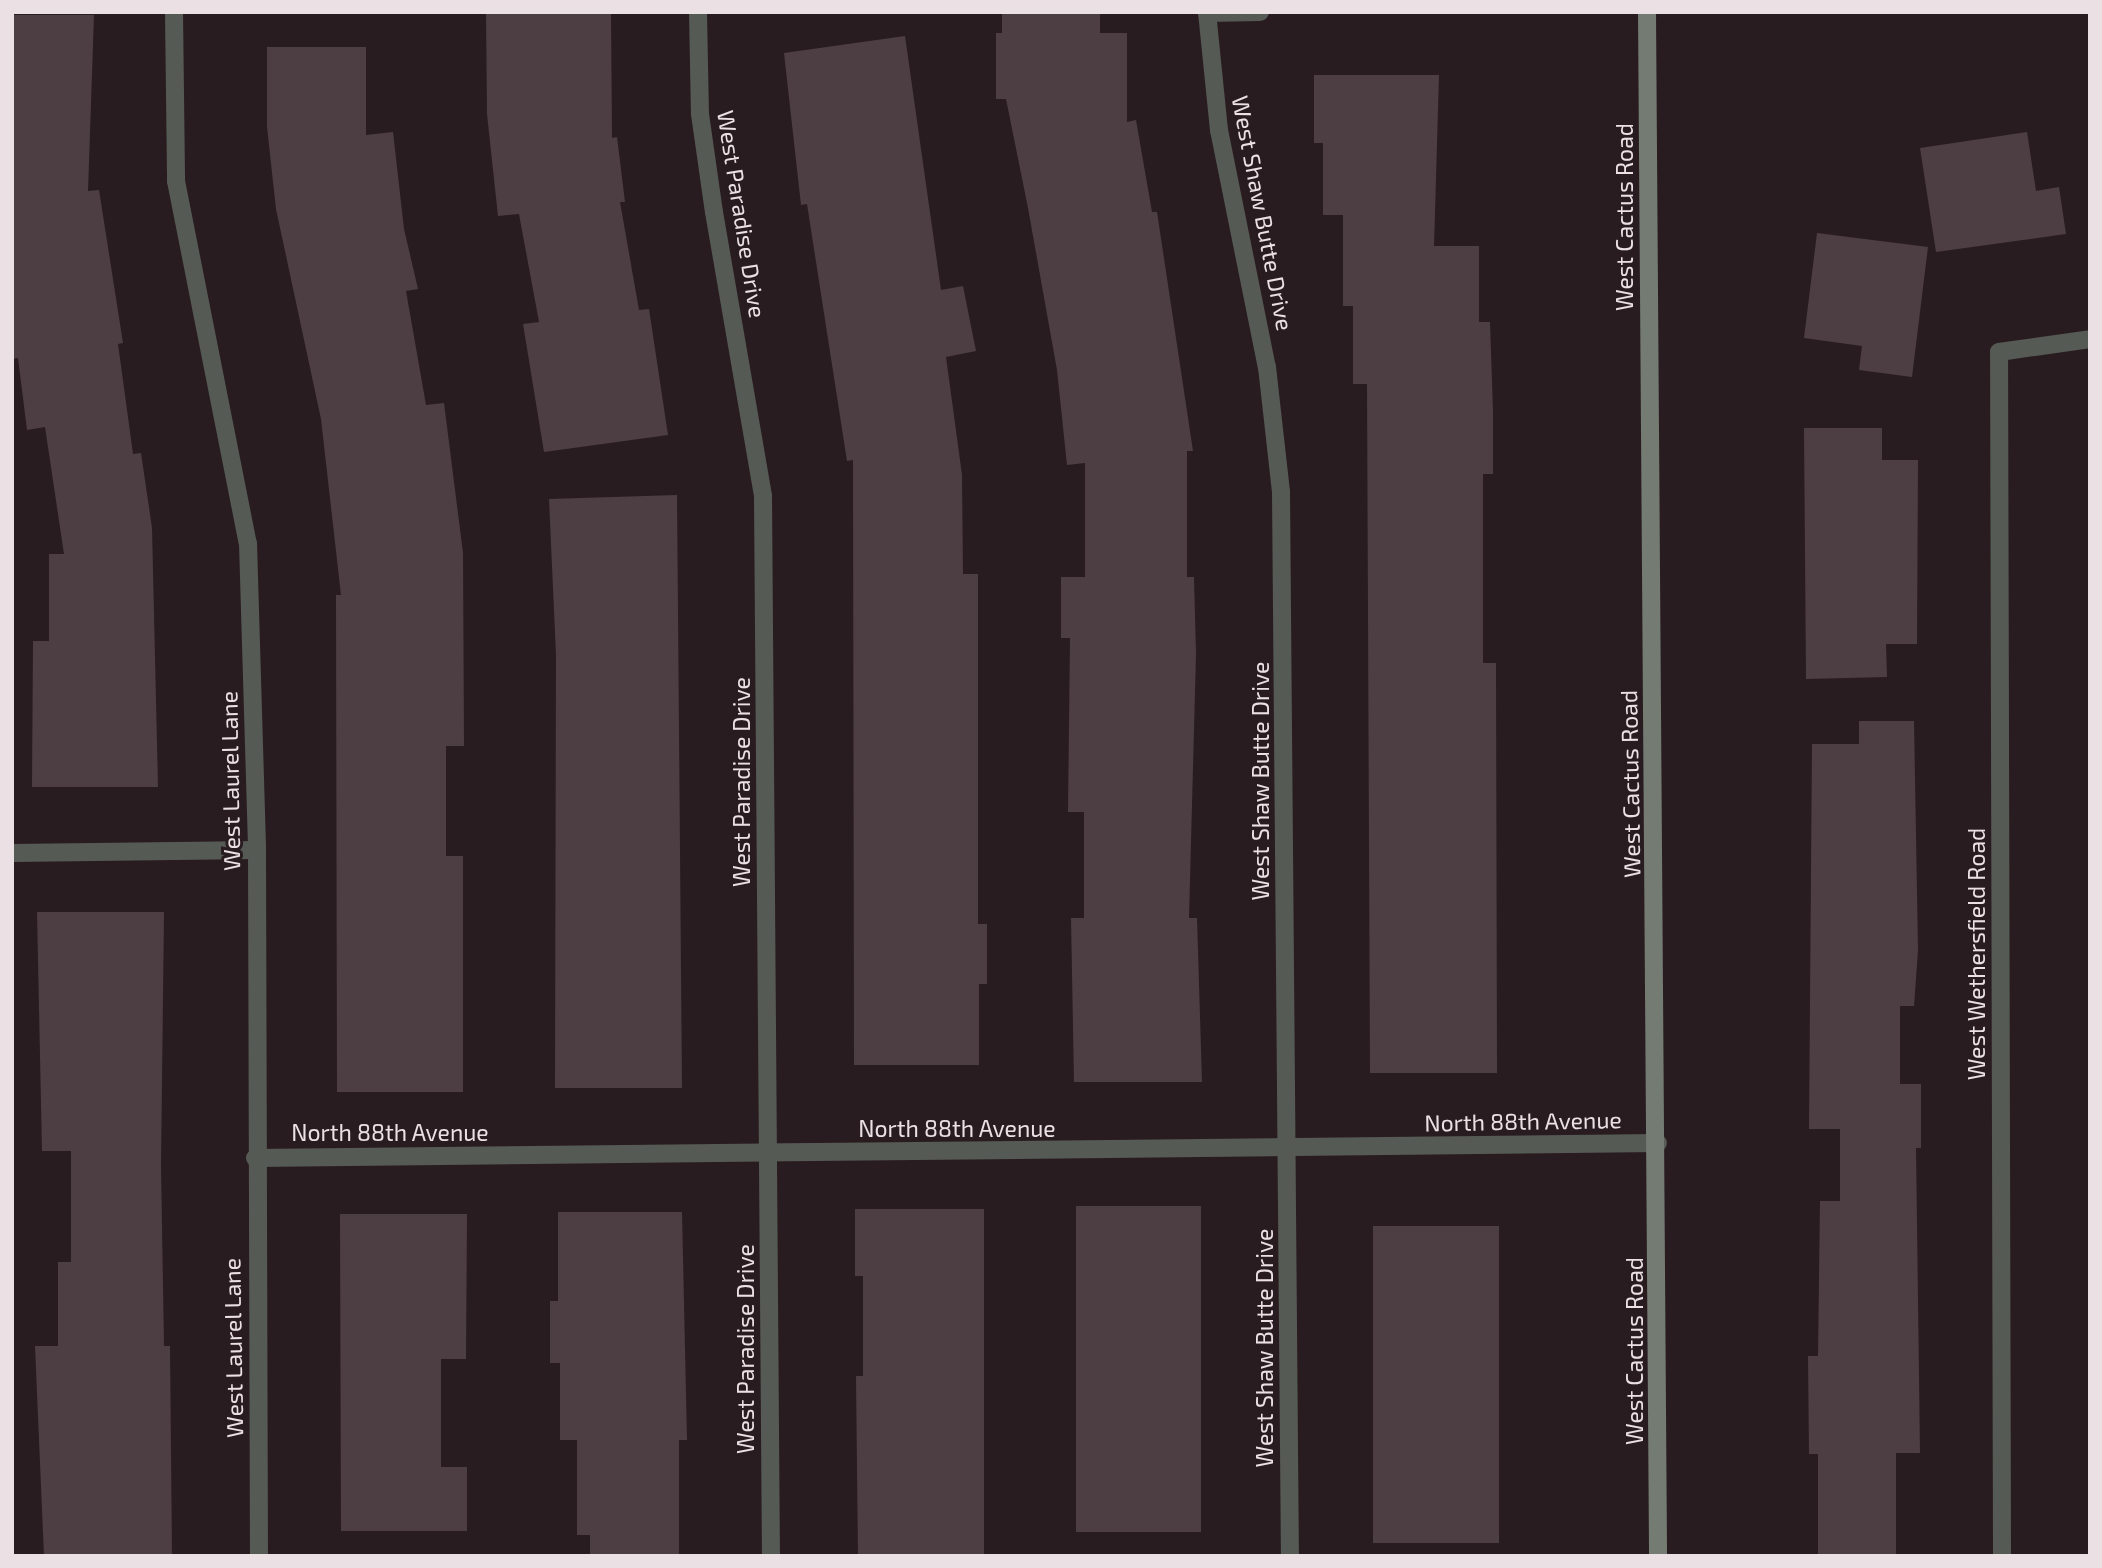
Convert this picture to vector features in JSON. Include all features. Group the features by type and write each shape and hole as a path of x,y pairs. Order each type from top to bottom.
{"main road":[{"name":"West Cactus Road","path":"1647,12 1658,1143 1658,1556"}],"street":[{"name":"West Laurel Lane","path":"174,12 176,181 248,543 257,850 259,1556"},
{"name":"West Paradise Drive","path":"698,12 707,163 763,496 772,1556"},
{"path":"1208,13 1259,12"},
{"name":"West Shaw Butte Drive","path":"1208,13 1219,130 1267,367 1281,492 1290,1556"},
{"name":"West Wethersfield Road","path":"2003,1556 1999,352 2090,339"},
{"path":"12,853 257,850"},
{"name":"North 88th Avenue","path":"256,1158 1287,1151 1658,1143"}],"building":[{"path":"486,12 611,12 612,138 617,137 625,202 620,202 639,310 649,309 668,435 544,452 523,324 539,322 519,214 498,216 487,114"},
{"path":"1002,12 1100,12 1100,33 1127,33 1127,122 1136,120 1152,212 1157,212 1193,451 1187,451 1187,577 1194,577 1196,654 1189,918 1197,918 1202,1082 1074,1082 1071,918 1084,918 1084,812 1068,812 1070,638 1061,638 1061,577 1085,577 1085,463 1067,465 1057,370 1028,208 1006,99 996,99 996,33 1002,33"},
{"path":"12,15 94,15 88,191 99,190 123,343 118,344 133,454 141,453 152,528 158,787 32,787 33,641 49,641 49,554 64,554 45,427 27,430 18,358 12,359"},
{"path":"905,36 941,290 963,286 976,351 946,357 962,475 963,574 978,574 978,924 987,924 987,984 979,984 979,1065 854,1065 853,460 847,461 807,204 801,205 784,53"},
{"path":"267,47 366,47 366,135 393,132 404,229 418,289 406,291 426,405 444,403 463,553 464,746 446,746 446,856 463,856 463,1092 337,1092 336,595 341,595 321,419 276,209 267,127"},
{"path":"1314,75 1439,75 1434,246 1479,246 1479,322 1490,322 1493,412 1493,474 1483,474 1483,663 1496,663 1497,1073 1370,1073 1367,384 1353,384 1353,306 1343,306 1343,215 1323,215 1323,143 1314,143"},
{"path":"2027,132 2036,191 2059,187 2066,234 1936,252 1920,148"},
{"path":"1817,233 1928,247 1912,377 1859,370 1862,346 1804,338"},
{"path":"1804,428 1882,428 1882,460 1918,460 1917,644 1886,644 1887,677 1806,679"},
{"path":"677,495 682,1088 555,1088 556,655 549,499"},
{"path":"1859,721 1914,721 1918,950 1914,1006 1900,1006 1900,1084 1921,1084 1921,1148 1916,1148 1920,1453 1896,1453 1896,1556 1818,1556 1818,1454 1809,1454 1808,1356 1818,1356 1820,1201 1840,1201 1840,1129 1809,1129 1812,744 1859,744"},
{"path":"37,912 164,912 161,1165 164,1346 170,1346 172,1556 44,1556 35,1346 58,1346 58,1262 71,1262 71,1151 42,1151"},
{"path":"1076,1206 1201,1206 1201,1532 1076,1532"},
{"path":"855,1209 984,1209 984,1556 858,1556 856,1376 863,1376 863,1276 855,1276"},
{"path":"558,1212 682,1212 687,1440 679,1440 679,1556 590,1556 590,1535 577,1535 577,1440 560,1440 560,1363 550,1363 550,1301 558,1301"},
{"path":"340,1214 467,1214 466,1359 441,1359 441,1467 467,1467 467,1531 341,1531"},
{"path":"1373,1226 1499,1226 1499,1543 1373,1543"}]}
